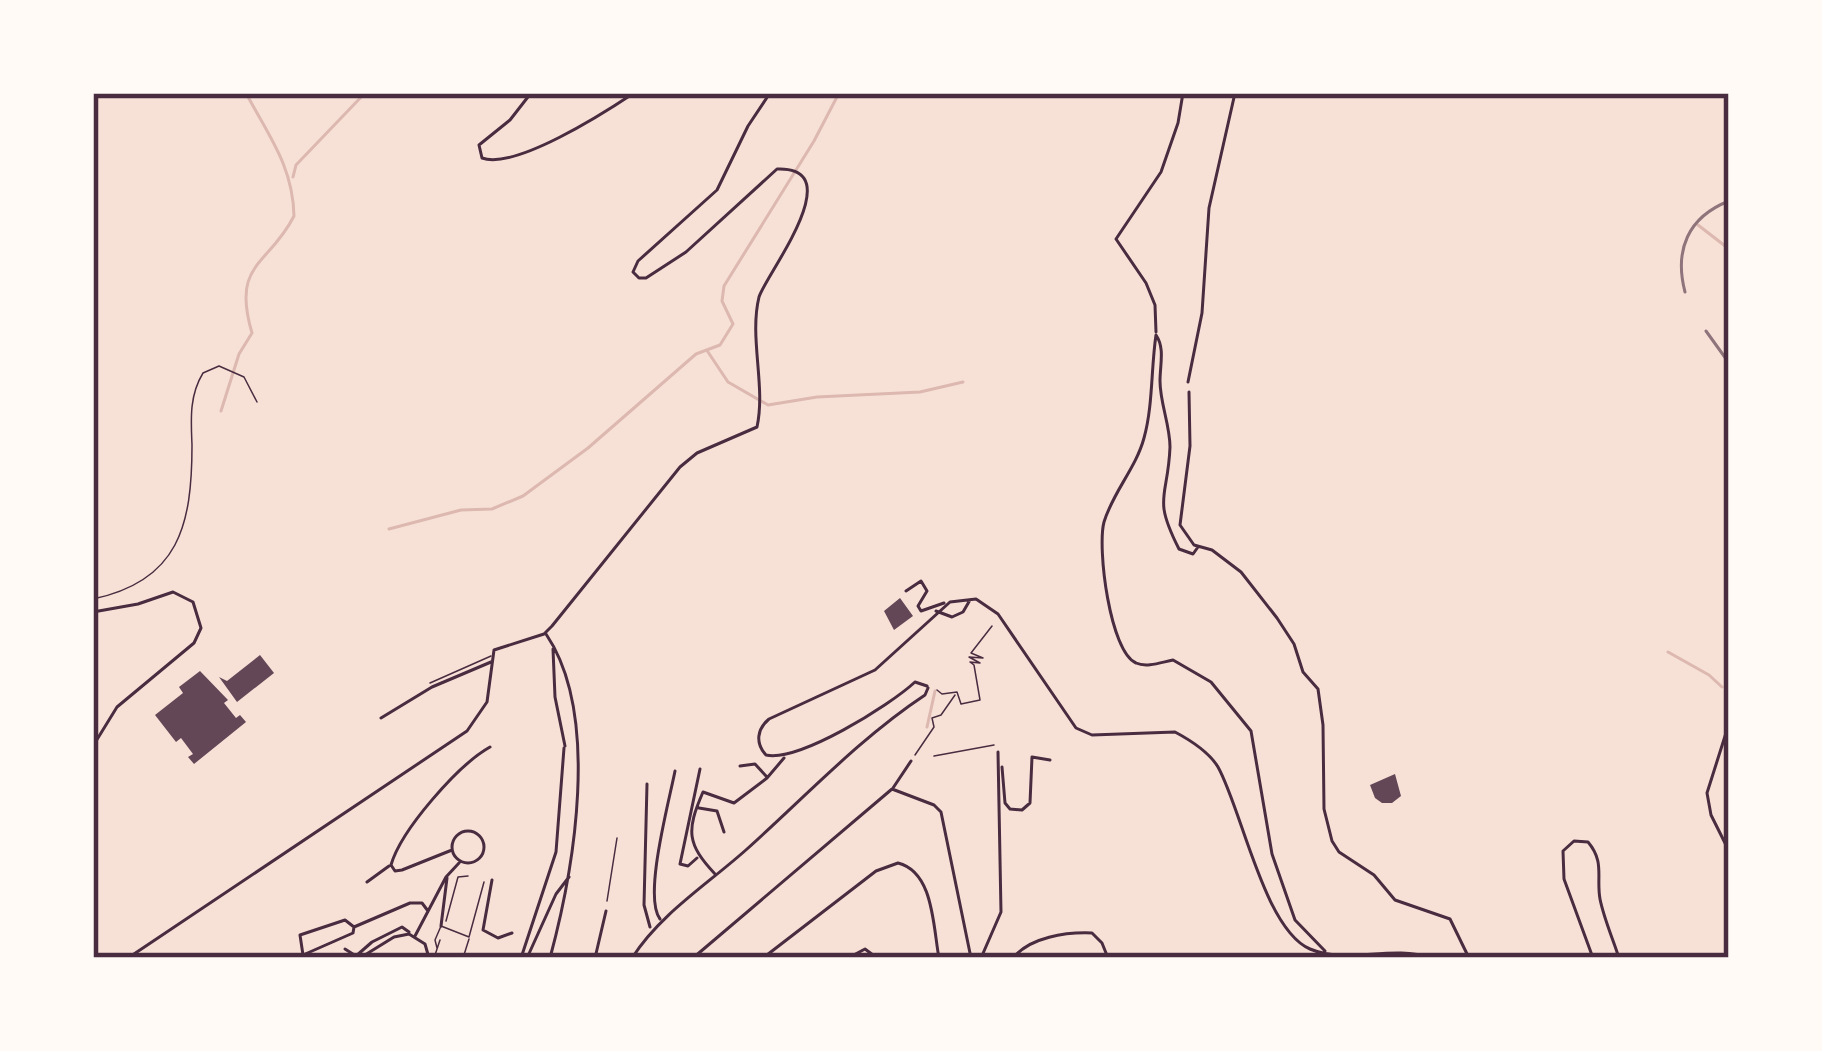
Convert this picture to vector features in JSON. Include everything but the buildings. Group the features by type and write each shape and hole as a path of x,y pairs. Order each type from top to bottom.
{"street":[{"path":"531,93 502,128 479,146 482,158 506,160 606,112 634,93"},
{"path":"128,958 467,730 487,702 496,649 544,634 680,467 697,453 759,425 758,300 796,232 806,194 803,182 794,172 777,169 686,252 652,276 635,276 638,261 717,190 770,93"},
{"path":"1183,93 1161,172 1116,239 1146,283 1155,305 1156,335 1144,440 1113,499 1099,547 1108,596 1131,661 1142,665 1173,659 1194,670 1251,731 1272,854 1295,920 1326,952"},
{"path":"1189,382 1202,313 1209,208 1235,93"},
{"path":"1156,335 1161,344 1160,385 1170,446 1163,514 1179,549 1192,554 1198,548"},
{"path":"1189,392 1189,459 1180,514 1185,536 1241,572 1277,618 1304,672 1318,689 1324,809 1332,842 1374,875 1395,900 1453,923 1468,958"},
{"path":"906,591 921,581 927,591 919,610 940,601 945,605"},
{"path":"93,611 173,592 193,602 201,628 194,643 110,715 93,746"},
{"path":"936,611 947,618 957,616 970,598"},
{"path":"632,958 651,928 928,689 924,682 915,682 877,713 784,756 772,757 762,751 759,734 765,723 875,670 936,611 970,598 998,614 1076,728 1092,735 1175,732 1217,764 1284,926 1302,944 1326,952 1393,951 1431,958"},
{"path":"544,634 553,647 578,723 571,877 550,958"},
{"path":"524,958 556,852 565,746 554,697 553,647"},
{"path":"381,718 491,659"},
{"path":"1729,688 1726,733 1707,793 1711,815 1729,851"},
{"path":"367,882 391,865 436,797 478,753 490,747"},
{"path":"981,958 1001,912 998,748"},
{"path":"716,876 690,838 703,793 734,803 767,778 784,756"},
{"path":"1000,767 1004,769 1006,803 1010,809 1022,810 1030,803 1032,757 1050,760"},
{"path":"693,958 892,789 911,761"},
{"path":"740,766 755,764 767,778"},
{"path":"699,857 688,866 680,864 700,769"},
{"path":"662,920 654,910 656,878 675,771"},
{"path":"647,784 644,905 651,928"},
{"path":"892,789 941,812 970,958"},
{"path":"698,808 717,811 724,832"},
{"path":"483,841 476,833 461,833 452,850 460,861 479,860 488,832"},
{"path":"1593,958 1564,879 1563,851 1574,841 1588,842 1597,853 1600,901 1619,958"},
{"path":"391,865 402,871 452,850"},
{"path":"360,958 394,938 412,935 460,861"},
{"path":"763,958 876,872 898,863 922,878 940,958"},
{"path":"441,924 449,885 446,877"},
{"path":"524,958 556,893 571,877"},
{"path":"492,880 484,930 503,939 512,933"},
{"path":"354,927 414,902 428,911"},
{"path":"595,958 605,911"},
{"path":"345,920 354,927 338,943 303,955 298,936 345,920"},
{"path":"345,949 356,956 403,927 427,946 432,958"},
{"path":"1013,958 1031,942 1081,932 1092,933 1108,958"},
{"path":"848,958 866,949 877,958"}],"lane":[{"path":"93,599 148,580 170,557 189,503 193,395 203,373 219,366 246,379 257,402"},
{"path":"430,683 491,659"},
{"path":"437,948 434,941 448,918 458,877 468,876"},
{"path":"463,958 484,882"},
{"path":"441,924 469,937"},
{"path":"432,958 440,940"}],"path":[{"path":"957,692 961,704 980,700 970,662 980,663 969,657 983,658 971,653 992,626"},
{"path":"928,689 957,692"},
{"path":"911,761 934,728 932,718 941,715 957,692"},
{"path":"934,756 988,744 998,748"},
{"path":"605,911 617,838"}],"waterway":[{"path":"221,411 239,354 252,333 246,292 249,278 294,216 284,166 246,93"},
{"path":"293,177 296,165 365,93"},
{"path":"389,529 461,510 492,509 523,496 588,448 696,354 720,345 733,324 722,301 724,286 839,93"},
{"path":"1698,225 1729,249"},
{"path":"708,352 728,382 768,405 817,397 920,392 963,382"},
{"path":"1668,652 1722,687"},
{"path":"927,727 935,691"}],"railway":[{"path":"1685,292 1681,262 1688,237 1703,216 1729,201"},
{"path":"1706,331 1729,363"}]}
